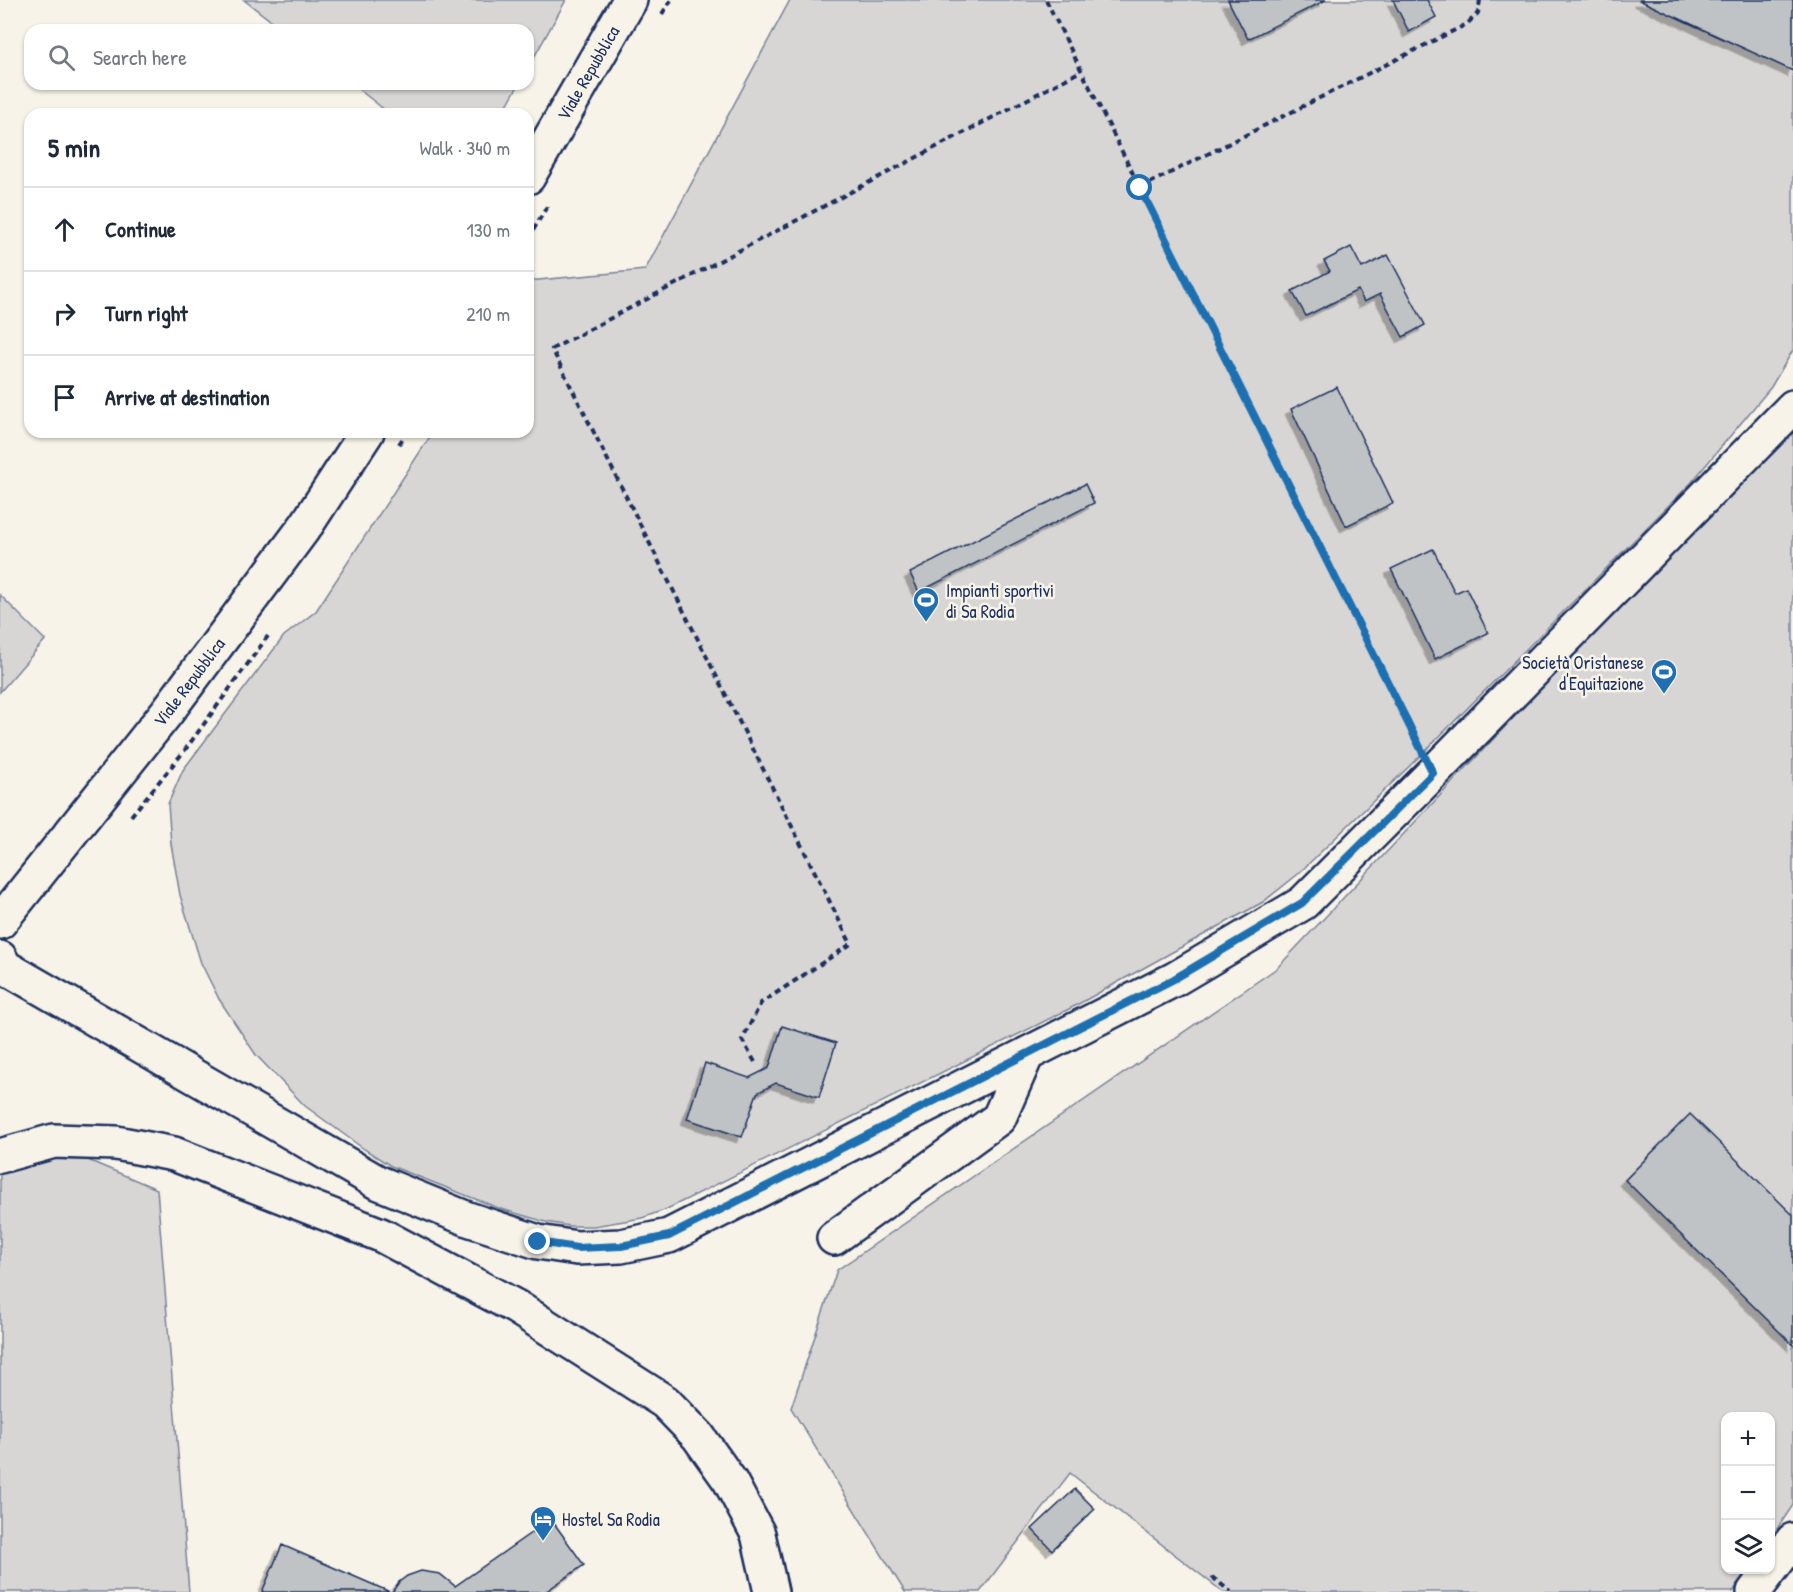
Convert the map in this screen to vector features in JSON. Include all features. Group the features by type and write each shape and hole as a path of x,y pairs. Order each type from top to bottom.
{"street":[{"name":"Viale Repubblica","path":"534,167 630,0"},
{"path":"0,958 5,968 377,1182 468,1219 538,1242 577,1248 621,1246 669,1236 1174,979 1302,903 1793,407"},
{"name":"Viale Repubblica","path":"0,922 167,712 307,524 363,438"},
{"path":"834,1238 999,1118 1027,1054"},
{"path":"0,1156 54,1141 116,1143 174,1154 381,1235 516,1307 665,1402 698,1436 730,1481 759,1534 771,1592"},
{"path":"1754,1592 1793,1540"}],"path":[{"path":"1046,0 1433,773"},
{"path":"1140,188 1467,24 1478,13 1480,0"},
{"path":"755,1062 742,1041 762,1004 851,944 552,348 1081,71"},
{"path":"1212,1577 1231,1592"}],"shaded area":[{"path":"244,0 566,0 534,57 534,24 275,24"},
{"name":"Impianti sportivi di Sa Rodia","path":"790,0 1793,0 1793,350 1771,387 1691,483 1425,751 1297,875 1263,902 1073,1007 667,1209 642,1218 594,1226 569,1226 501,1209 391,1166 305,1106 256,1055 219,999 201,963 180,895 171,844 168,804 183,770 284,636 316,611 429,438 534,438 534,280 645,270"},
{"path":"360,90 516,90 505,108 382,108"},
{"path":"1793,422 1793,1505 1775,1532 1775,1412 1721,1412 1721,1574 1745,1574 1733,1592 1223,1592 1070,1473 980,1592 905,1592 791,1408 837,1270 1277,968"},
{"path":"0,595 45,640 0,692"},
{"path":"76,1155 157,1189 189,1592 0,1592 0,1163"}],"building":[{"path":"1228,0 1326,0 1248,39"},
{"path":"1393,0 1427,0 1436,17 1409,32"},
{"path":"1639,0 1793,0 1793,71"},
{"path":"1351,247 1362,268 1388,255 1425,325 1403,337 1380,294 1364,302 1358,290 1306,316 1292,291 1330,271 1324,261"},
{"path":"1337,387 1393,503 1346,526 1291,409"},
{"path":"1085,484 1094,503 919,592 910,573"},
{"path":"1433,549 1455,593 1466,588 1488,633 1435,659 1391,569"},
{"path":"782,1026 836,1043 819,1097 776,1083 757,1093 742,1137 687,1119 705,1063 749,1078 769,1068"},
{"path":"1690,1114 1793,1215 1793,1345 1625,1180"},
{"path":"1075,1489 1095,1509 1052,1550 1032,1529"},
{"name":"Hostel Sa Rodia","path":"551,1519 584,1565 545,1592 392,1592 407,1576 421,1571 440,1574 455,1586"},
{"path":"282,1545 390,1592 262,1592"}],"place":[{"name":"Impianti sportivi di Sa Rodia","path":"926,623"},
{"name":"Società Oristanese d'Equitazione","path":"1664,695"},
{"name":"Hostel Sa Rodia","path":"543,1542"}],"route":[{"path":"538,1242 577,1248 621,1246 669,1236 1174,979 1302,903 1433,773 1140,188"}]}
